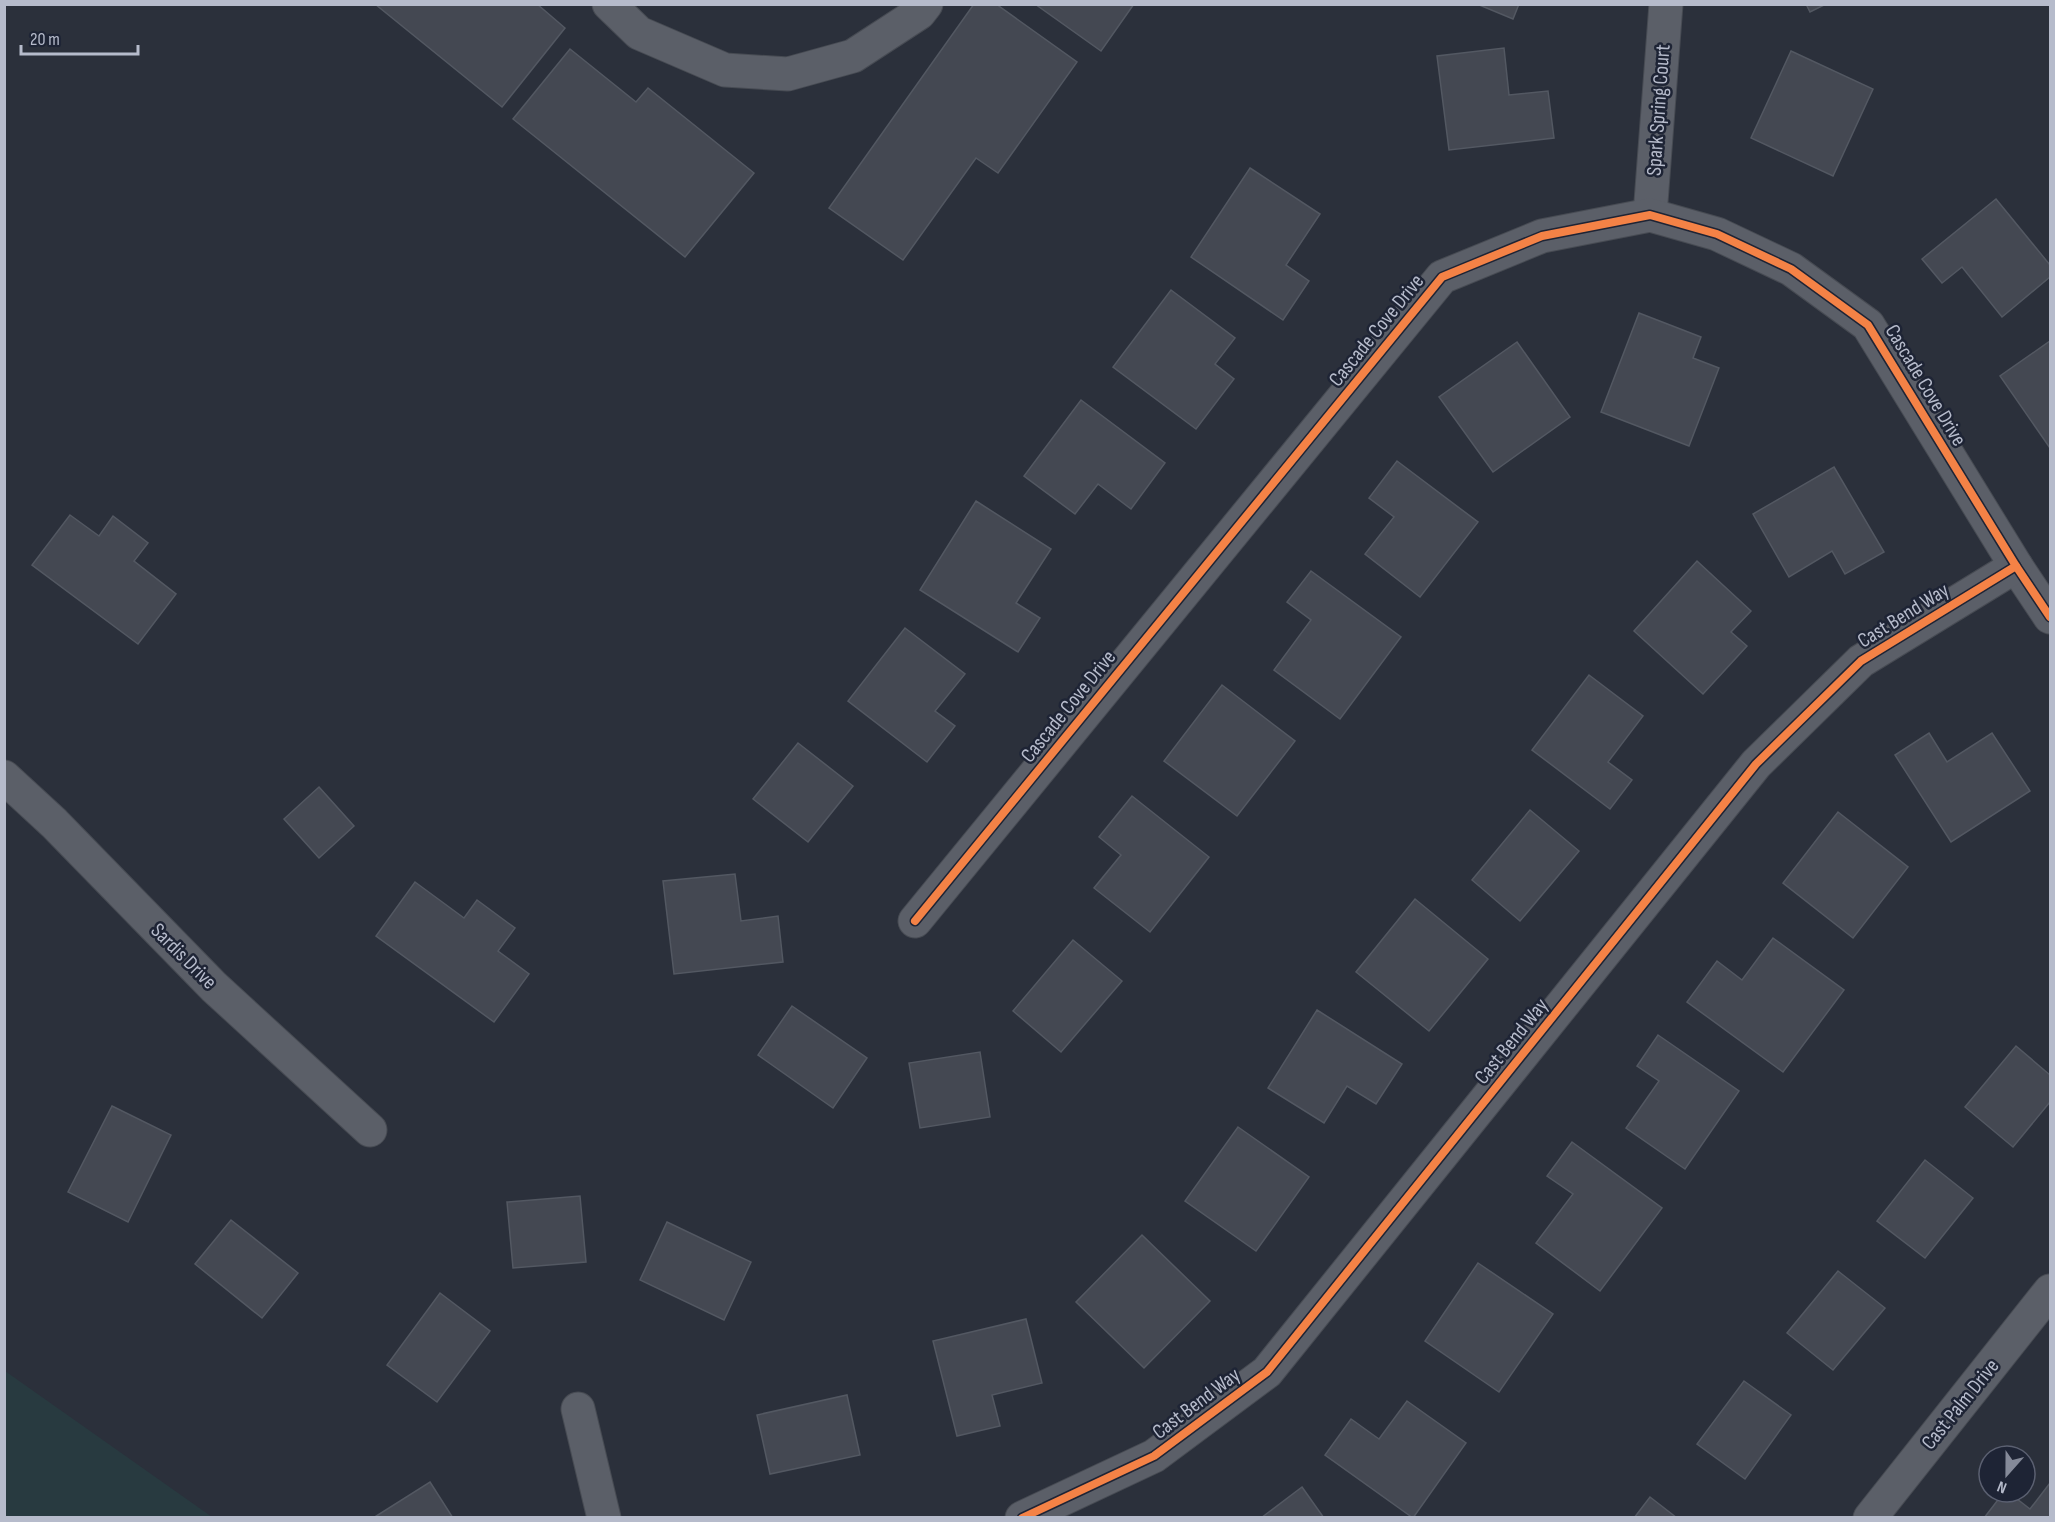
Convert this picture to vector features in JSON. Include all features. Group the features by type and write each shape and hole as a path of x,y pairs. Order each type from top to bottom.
{"street":[{"path":"609,4 639,33 725,70 788,74 853,56 919,13 926,4"},
{"name":"Spark Spring Court","path":"1650,215 1666,4"},
{"name":"Cascade Cove Drive","path":"915,921 1442,277 1542,236 1650,215 1717,234 1791,269 1868,325 2016,566 2050,617"},
{"name":"Cast Bend Way","path":"1022,1518 1155,1456 1268,1372 1756,764 1861,661 2016,566"},
{"name":"Sardis Drive","path":"4,777 54,823 214,987 370,1130"},
{"name":"Cast Palm Drive","path":"1870,1518 2050,1291"},
{"path":"578,1409 604,1518"}],"shaded area":[{"path":"5,1371 212,1517 5,1517"}],"building":[{"path":"375,4 537,4 565,28 502,107"},
{"path":"974,4 996,4 1077,62 998,173 976,158 903,260 829,208"},
{"path":"1035,4 1134,4 1101,51"},
{"path":"1477,4 1519,4 1513,19"},
{"path":"1806,4 1826,4 1810,12"},
{"path":"1504,48 1509,95 1548,91 1554,138 1449,150 1437,56"},
{"path":"570,49 636,102 648,88 754,173 685,257 513,119"},
{"path":"1791,51 1873,89 1833,176 1751,138"},
{"path":"1250,168 1320,214 1286,265 1309,281 1283,320 1191,257"},
{"path":"1996,199 2050,265 2050,277 2002,317 1962,267 1942,283 1922,259"},
{"path":"1171,290 1235,338 1215,364 1234,379 1196,429 1113,367"},
{"path":"1639,313 1701,337 1693,358 1719,368 1689,446 1601,412"},
{"path":"2050,341 2050,448 2000,376"},
{"path":"1517,342 1570,417 1493,472 1439,397"},
{"path":"1081,400 1165,463 1131,509 1098,484 1075,514 1024,476"},
{"path":"1397,461 1478,522 1420,597 1365,554 1394,517 1369,498"},
{"path":"1834,467 1884,552 1845,574 1832,551 1789,577 1753,514"},
{"path":"976,501 1051,549 1016,603 1040,618 1018,652 920,590"},
{"path":"70,515 99,536 113,516 148,543 134,561 176,594 138,644 32,565"},
{"path":"1697,561 1751,611 1731,632 1747,646 1703,694 1634,631"},
{"path":"1311,571 1401,637 1340,719 1274,670 1311,620 1287,602"},
{"path":"905,628 965,674 935,711 955,726 927,762 848,701"},
{"path":"1589,675 1643,716 1608,762 1632,780 1610,809 1532,750"},
{"path":"1222,685 1295,741 1237,816 1164,761"},
{"path":"1929,733 1947,762 1992,733 2030,791 1951,842 1895,755"},
{"path":"798,743 853,786 808,842 753,799"},
{"path":"319,787 354,826 319,858 284,819"},
{"path":"1132,796 1209,857 1150,932 1094,888 1121,855 1099,837"},
{"path":"1530,810 1579,851 1520,921 1472,880"},
{"path":"1838,812 1908,867 1853,938 1783,883"},
{"path":"735,874 741,921 778,916 783,962 674,974 663,881"},
{"path":"415,882 464,918 477,900 515,928 498,951 529,974 494,1022 376,936"},
{"path":"1415,899 1488,959 1429,1031 1356,972"},
{"path":"1773,938 1844,990 1783,1072 1687,1002 1717,961 1742,980"},
{"path":"1073,940 1122,981 1061,1052 1013,1011"},
{"path":"792,1006 867,1058 833,1108 758,1055"},
{"path":"1317,1010 1402,1064 1376,1104 1347,1086 1324,1123 1268,1088"},
{"path":"1658,1035 1739,1091 1685,1169 1626,1128 1659,1081 1637,1066"},
{"path":"2016,1046 2050,1075 2050,1102 2013,1147 1965,1107"},
{"path":"980,1052 990,1117 920,1128 909,1063"},
{"path":"112,1106 171,1135 128,1222 68,1192"},
{"path":"1238,1127 1309,1177 1256,1251 1185,1201"},
{"path":"1572,1142 1662,1208 1600,1291 1536,1243 1573,1194 1547,1176"},
{"path":"1925,1160 1973,1198 1925,1258 1877,1221"},
{"path":"580,1196 586,1262 513,1268 507,1202"},
{"path":"231,1220 298,1273 262,1318 195,1264"},
{"path":"667,1222 751,1262 724,1320 640,1280"},
{"path":"1142,1235 1210,1301 1144,1368 1076,1302"},
{"path":"1478,1263 1553,1314 1499,1392 1425,1341"},
{"path":"1838,1271 1885,1308 1833,1370 1787,1333"},
{"path":"440,1293 490,1331 437,1402 387,1365"},
{"path":"1026,1319 1042,1383 992,1395 1000,1426 957,1436 933,1341"},
{"path":"1744,1381 1791,1415 1745,1479 1697,1444"},
{"path":"847,1395 860,1455 770,1474 757,1415"},
{"path":"1407,1401 1466,1443 1413,1518 1325,1455 1351,1419 1379,1439"},
{"path":"430,1482 453,1518 373,1518"},
{"path":"2050,1483 2050,1518 1984,1518 1995,1504 2024,1504 2030,1509 2034,1504 2037,1504 2037,1500"},
{"path":"1302,1487 1324,1518 1261,1518"},
{"path":"1650,1497 1677,1518 1634,1518"}],"cycle path":[{"path":"915,921 1442,277 1542,236 1650,215 1717,234 1791,269 1868,325 2016,566 2050,617"},
{"path":"1022,1518 1154,1456 1267,1372 1756,764 1861,661 2016,566"}]}
